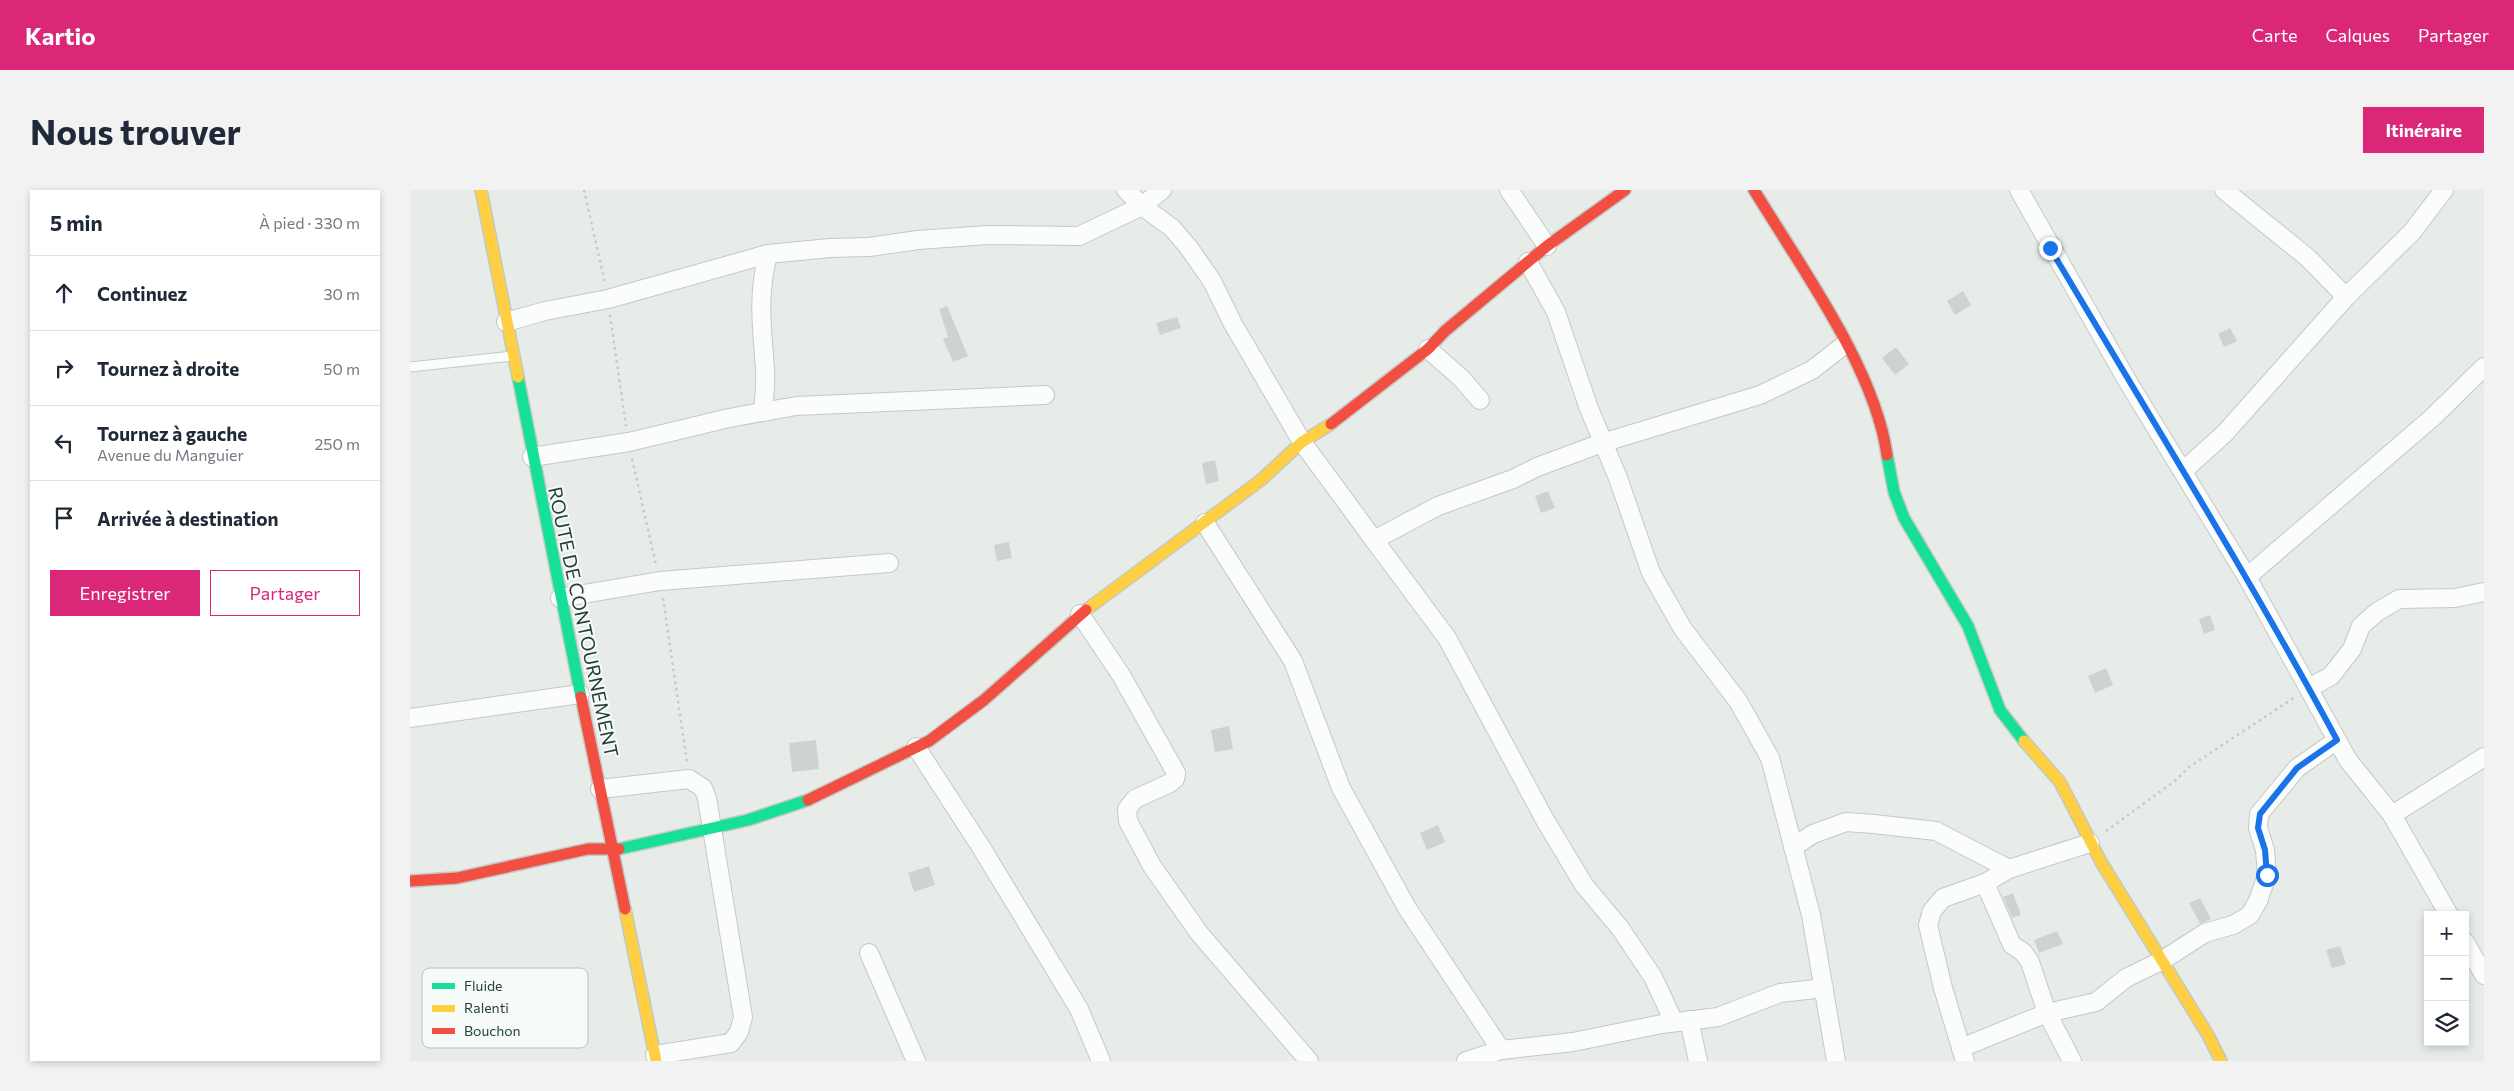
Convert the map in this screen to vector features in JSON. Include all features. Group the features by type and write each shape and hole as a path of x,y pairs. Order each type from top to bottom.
{"street":[{"name":"ROUTE DE CONTOURNEMENT","path":"481,190 560,598 614,850 655,1058"},
{"path":"1126,190 1142,206 1172,228 1212,281 1233,324 1302,442 1447,638 1545,820 1584,885 1620,928 1681,1021 1698,1061"},
{"path":"506,322 545,311 608,299 768,254 830,248 869,247 918,240 987,235 1074,237 1142,206 1162,190"},
{"path":"1509,190 1547,246"},
{"path":"410,881 457,878 588,849 614,850 748,820 815,797 916,747 984,700 1080,614 1261,480 1302,442 1324,430 1384,381 1428,349 1452,325 1547,246 1625,190"},
{"path":"1754,190 1844,345 1878,413 1888,473 1898,503 1918,547 1963,616 2000,710 2008,724 2060,782 2090,843 2208,1035 2220,1061"},
{"path":"2019,190 2123,374 2247,577 2348,760 2392,815 2447,911"},
{"path":"2225,190 2308,258 2346,297"},
{"path":"2183,471 2225,433 2346,297 2412,232 2444,190"},
{"path":"763,412 765,372 760,324 760,299 761,283 768,254"},
{"path":"1528,262 1556,312 1573,366 1602,443 1618,478 1651,572 1683,629 1738,701 1770,758 1812,915 1836,1061"},
{"path":"1374,540 1407,520 1438,506 1513,479 1602,443 1760,395 1812,370 1844,345"},
{"path":"1428,349 1461,378 1480,400"},
{"path":"2247,577 2433,417 2484,367"},
{"path":"532,457 629,442 796,406 1045,395"},
{"path":"1205,523 1293,662 1341,788 1407,908 1501,1050"},
{"path":"560,598 660,581 889,563"},
{"path":"2309,688 2331,676 2352,648 2361,626 2377,612 2398,599 2455,598 2484,592"},
{"path":"1080,614 1121,675 1176,773 1175,779 1170,784 1135,799 1127,809 1128,821 1152,866 1199,933 1309,1061"},
{"path":"410,718 580,694"},
{"path":"2090,843 2009,869 1985,883 1943,898 1932,911 1928,924 1942,988 1963,1055 2047,1013 2096,1002 2126,978 2163,960 2205,933 2233,925 2250,915 2258,901 2267,875 2265,850 2258,828 2260,814 2297,768 2337,740"},
{"path":"916,747 981,847 1078,1009 1101,1061"},
{"path":"2392,815 2482,760"},
{"path":"600,789 689,779 703,788 707,798 711,829 726,903 743,1016 739,1032 731,1043 655,1058"},
{"path":"1793,847 1813,834 1846,822 1874,824 1936,831 2009,869"},
{"path":"1985,883 2012,945 2023,952 2030,962 2047,1013 2072,1061"},
{"path":"2469,949 2484,975"},
{"path":"869,953 916,1061"},
{"path":"1466,1061 1501,1050 1573,1042 1681,1021 1718,1016 1780,993 1824,988"}],"lane":[{"path":"410,367 513,356"}],"path":[{"path":"584,190 608,299 614,352 629,442 660,581 689,779"},
{"path":"2090,843 2168,786 2189,767 2309,688"}],"building":[{"path":"1963,291 1971,305 1955,315 1947,301"},
{"path":"947,306 968,356 953,362 943,339 948,337 939,309"},
{"path":"1177,317 1181,328 1160,335 1156,323"},
{"path":"2230,328 2237,341 2224,347 2218,334"},
{"path":"1896,347 1909,364 1895,375 1882,358"},
{"path":"1215,460 1219,481 1206,484 1202,463"},
{"path":"1548,491 1555,508 1541,513 1535,496"},
{"path":"1009,542 1012,558 997,561 994,545"},
{"path":"2210,615 2215,630 2204,634 2199,619"},
{"path":"2106,668 2113,685 2095,693 2088,676"},
{"path":"1229,726 1233,749 1215,752 1211,730"},
{"path":"816,740 819,769 792,772 789,743"},
{"path":"1438,825 1445,842 1427,850 1420,833"},
{"path":"929,866 935,885 914,892 908,873"},
{"path":"2013,893 2021,915 2012,918 2003,897"},
{"path":"2200,898 2211,919 2200,924 2189,903"},
{"path":"2057,931 2063,944 2039,953 2034,940"},
{"path":"2340,946 2346,964 2332,968 2326,950"}],"traffic: fast":[{"path":"518,377 581,697"},
{"path":"1887,455 1894,492 1904,518 1968,626 2000,710 2024,741"},
{"path":"619,849 748,820 808,800"}],"traffic: slow":[{"path":"481,190 518,377"},
{"path":"1086,610 1261,480 1302,442 1331,424"},
{"path":"2024,741 2060,782 2101,862 2208,1035 2221,1061"},
{"path":"625,909 656,1061"}],"traffic: jam":[{"path":"1331,424 1428,349 1445,331 1547,246 1625,190"},
{"path":"1754,190 1813,284 1852,353 1868,388 1880,422 1887,455"},
{"path":"808,800 929,741 984,700 1086,610"},
{"path":"581,697 625,909"},
{"path":"410,881 457,878 588,849 619,849"}],"route":[{"path":"2050,248 2128,382 2247,577 2337,740 2297,768 2260,814 2258,828 2265,850 2267,875"}]}
